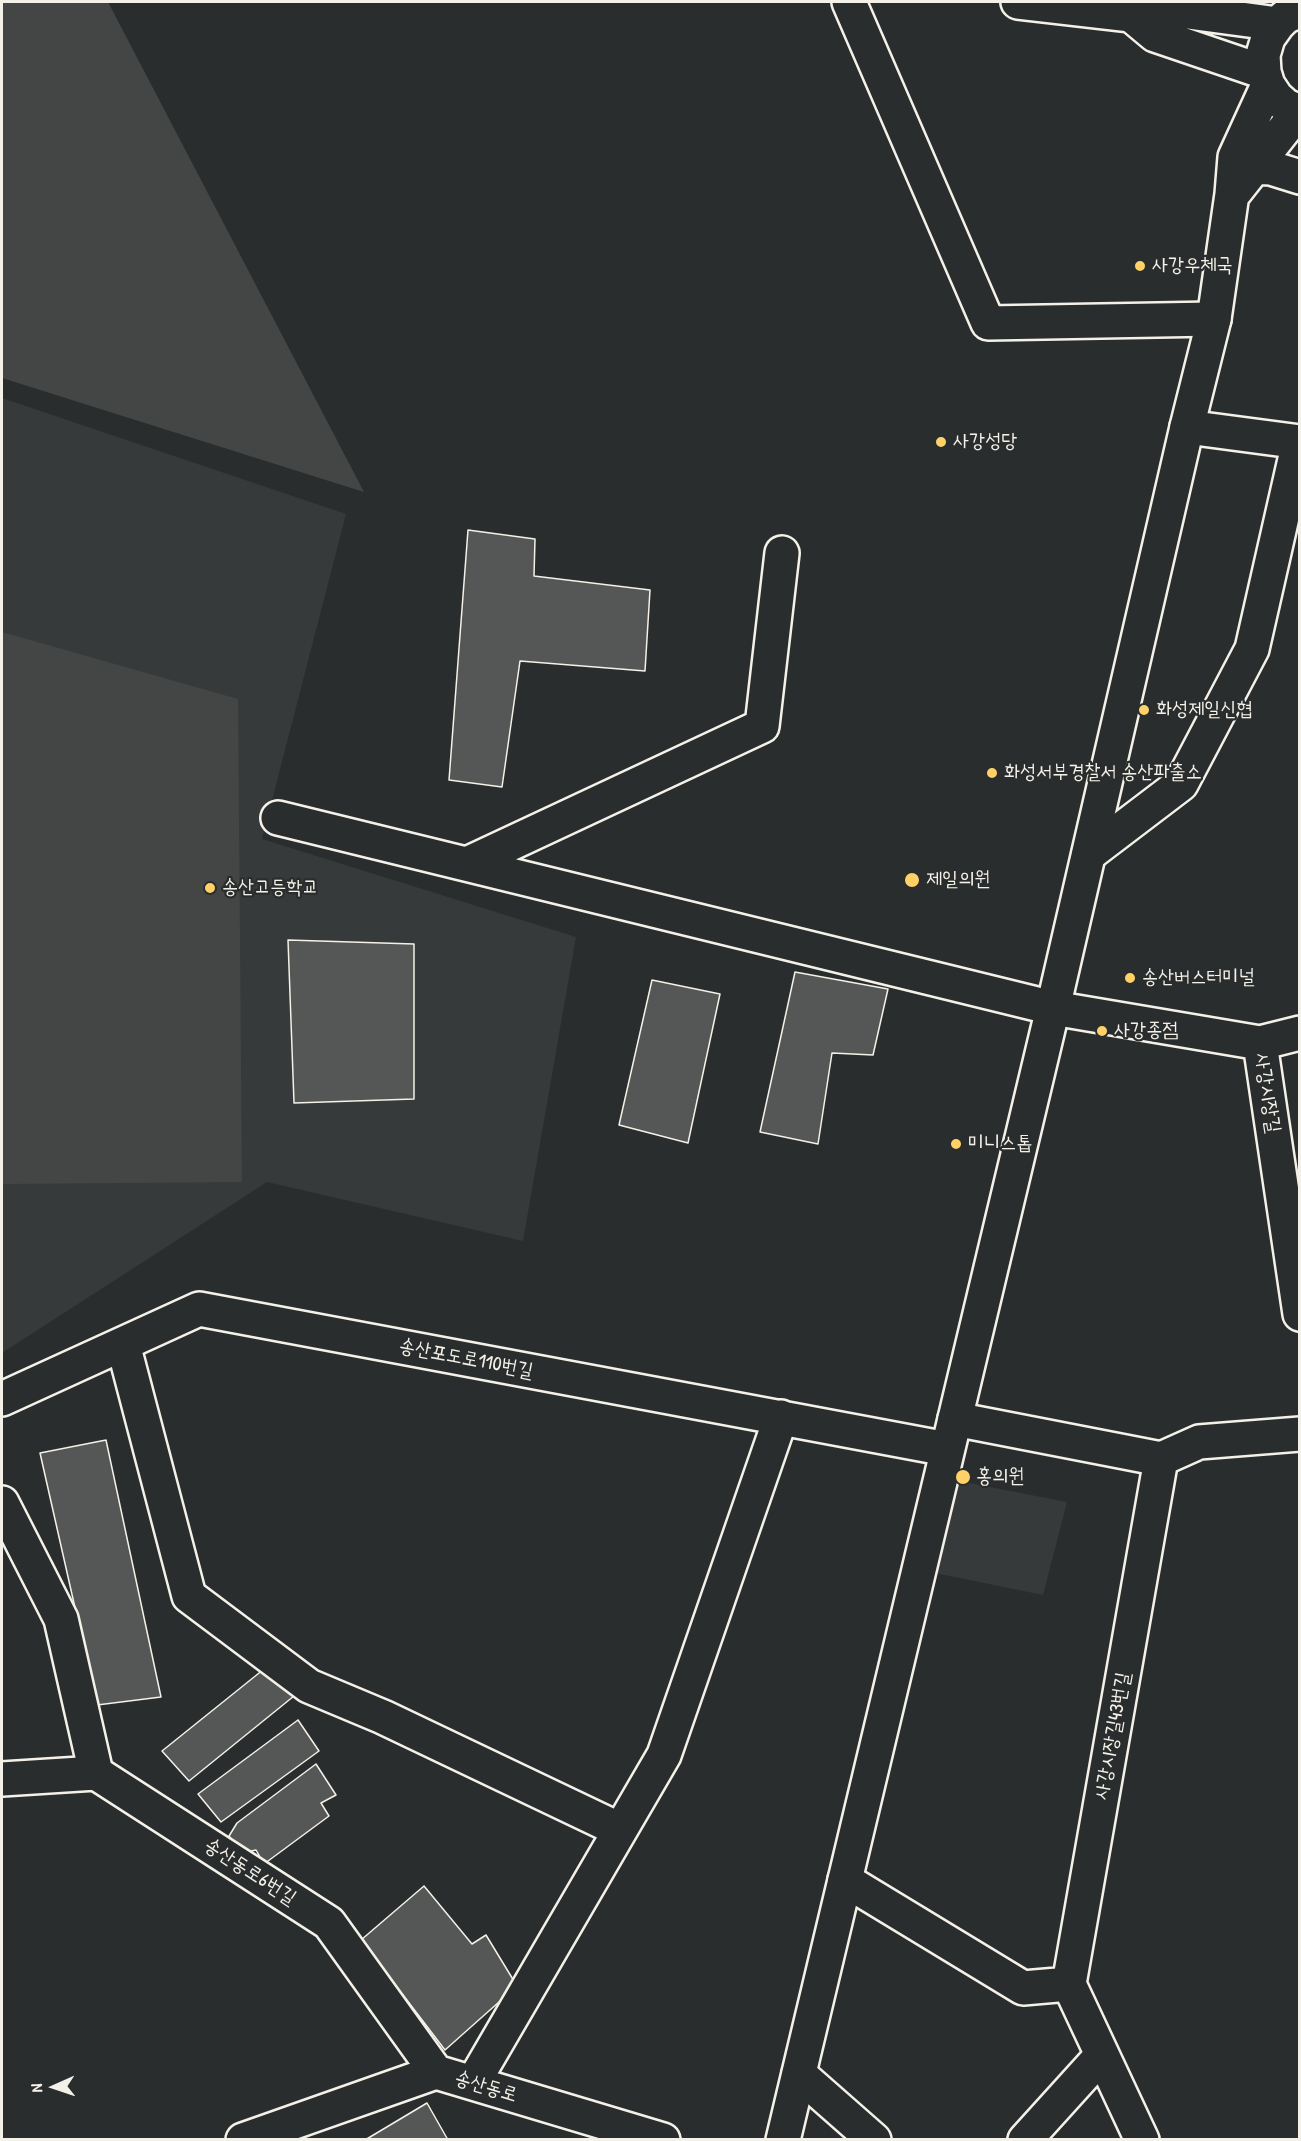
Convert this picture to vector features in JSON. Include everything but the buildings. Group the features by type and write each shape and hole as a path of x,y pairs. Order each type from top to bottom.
{"street":[{"path":"849,2 988,323 1214,319"},
{"path":"1018,2 1131,15 1158,8 1288,13"},
{"path":"1232,194 1299,112 1286,106 1276,97 1266,79 1263,55 1268,38 1288,13"},
{"path":"1131,15 1155,35 1266,79"},
{"path":"783,2139 1053,1008 1214,319 1235,157 1266,79"},
{"path":"1252,167 1271,168 1299,177"},
{"path":"1089,854 1181,784 1252,649 1299,442 1187,427"},
{"path":"467,864 762,726 782,553"},
{"name":"사강시장길","path":"278,818 1053,1008 1260,1043 1299,1314"},
{"path":"1260,1043 1299,1033"},
{"name":"송산포도로110번길","path":"2,1399 199,1309 781,1418 951,1434 1161,1459"},
{"path":"123,1344 189,1596 309,1686 383,1717 620,1830"},
{"path":"473,2083 664,1755 781,1418"},
{"path":"1161,1459 1198,1442 1299,1434"},
{"name":"사강시장길43번길","path":"1069,1984 1161,1459"},
{"path":"2,1503 61,1619 96,1773 2,1779"},
{"name":"송산동로6번길","path":"96,1773 330,1923 436,2072"},
{"path":"845,1880 1023,1988 1069,1984 1142,2139"},
{"path":"1025,2139 1102,2055"},
{"name":"송산동로","path":"243,2139 436,2072 663,2139"},
{"path":"799,2074 874,2139"}],"shaded area":[{"path":"2,2 108,2 364,492 2,378"},
{"name":"송산고등학교","path":"2,398 346,514 262,839 576,937 523,1241 267,1182 2,1353"},
{"path":"2,632 238,699 242,1182 2,1184"},
{"path":"954,1480 1067,1502 1043,1595 930,1572"}],"place":[{"name":"사강우체국","path":"1140,266"},
{"name":"사강성당","path":"941,442"},
{"name":"화성제일신협","path":"1144,710"},
{"name":"화성서부경찰서 송산파출소","path":"992,773"},
{"name":"제일의원","path":"912,880"},
{"name":"송산고등학교","path":"210,888"},
{"name":"송산버스터미널","path":"1130,978"},
{"name":"사강종점","path":"1102,1031"},
{"name":"미니스톱","path":"956,1144"},
{"name":"홍의원","path":"963,1477"}]}
